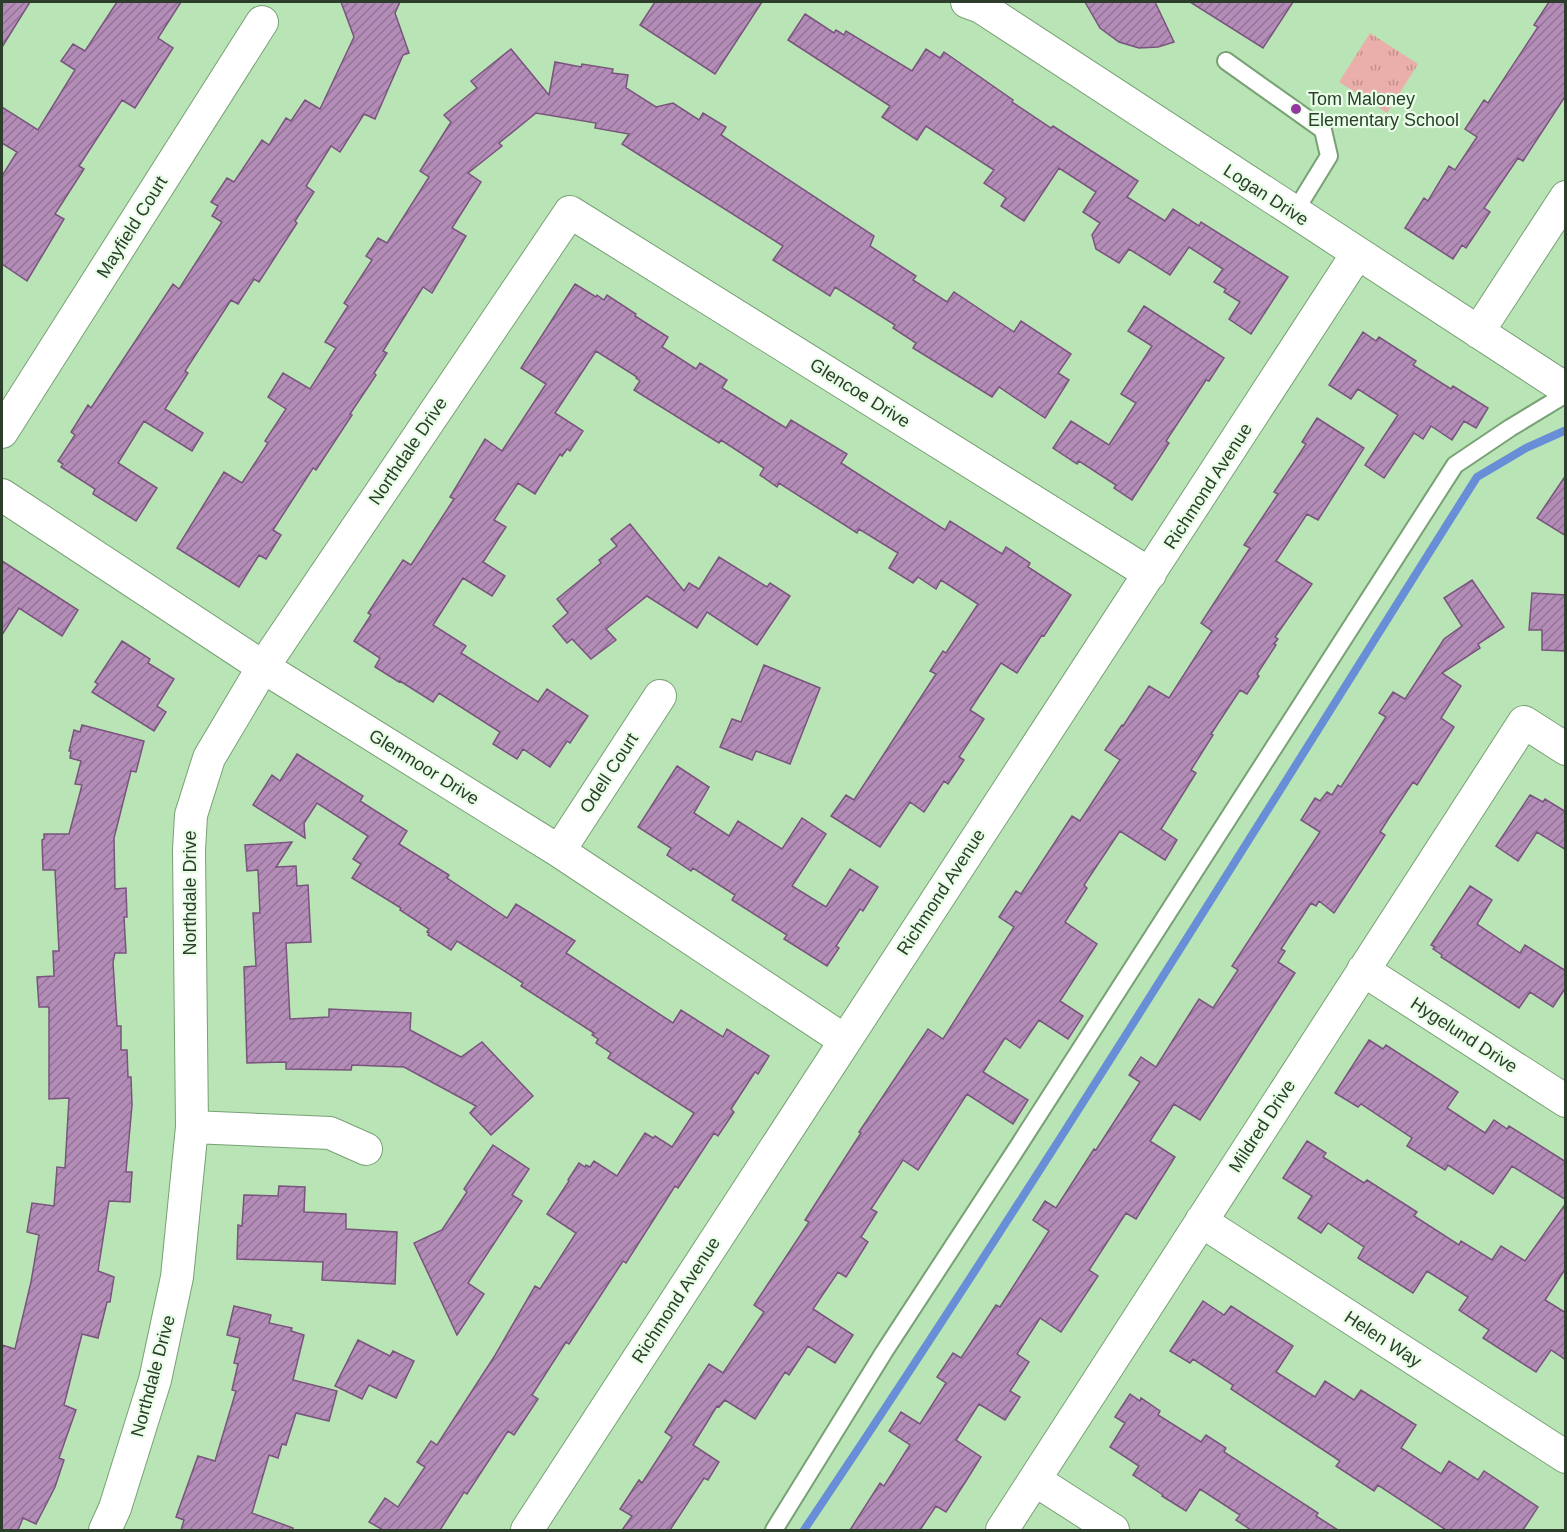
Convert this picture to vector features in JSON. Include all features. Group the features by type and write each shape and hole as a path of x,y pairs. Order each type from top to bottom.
{"street":[{"name":"Logan Drive","path":"967,2 981,7 1566,391"},
{"name":"Mayfield Court","path":"2,432 262,22"},
{"path":"1478,332 1566,197"},
{"name":"Glencoe Drive","path":"570,212 1150,574"},
{"name":"Northdale Drive","path":"105,1530 115,1508 158,1368 177,1277 192,1127 189,850 191,814 209,758 263,667 570,212"},
{"name":"Richmond Avenue","path":"527,1530 1357,254"},
{"name":"Glenmoor Drive","path":"2,495 263,667 559,851 844,1040"},
{"name":"Odell Court","path":"559,851 660,696"},
{"name":"Mildred Drive","path":"1002,1530 1524,722 1566,749"},
{"name":"Hygelund Drive","path":"1364,970 1566,1101"},
{"path":"192,1127 330,1132 366,1149"},
{"name":"Helen Way","path":"1201,1221 1566,1457"},
{"path":"1035,1480 1113,1530"}],"lane":[{"path":"1226,61 1323,130 1329,156 1294,213"},
{"path":"774,1530 884,1352 1455,465 1566,391"}],"green space":[{"path":"1370,33 1418,64 1387,113 1339,82"}],"building":[{"path":"2,2 30,2 2,47"},
{"path":"117,2 181,2 158,38 173,48 135,108 122,100 79,166 84,169 55,214 64,219 27,281 2,264 2,176 17,152 2,143 2,107 38,130 75,70 61,61 73,44 85,51"},
{"path":"341,2 400,2 395,13 409,53 403,55 375,119 364,114 340,152 331,146 306,186 314,192 259,282 254,279 238,304 231,300 185,371 188,373 165,409 203,433 192,451 144,421 118,463 157,488 136,521 93,494 95,489 61,467 63,464 58,461 75,435 71,432 88,405 91,408 173,284 179,289 222,222 212,216 218,206 211,202 227,178 234,182 262,140 269,145 286,118 291,121 305,100 320,109 354,37"},
{"path":"655,2 762,2 715,74 640,25"},
{"path":"1085,2 1155,2 1174,42 1158,47 1139,48 1119,42 1100,28"},
{"path":"1190,2 1293,2 1263,48"},
{"path":"1549,2 1566,2 1566,95 1523,161 1518,158 1484,208 1490,212 1466,248 1462,245 1453,259 1405,228 1424,198 1428,201 1449,166 1455,170 1477,137 1465,129 1484,100 1488,103 1538,27 1534,25"},
{"path":"805,14 834,33 836,30 844,35 846,31 912,71 926,49 940,58 944,52 1051,128 1053,126 1138,181 1127,197 1165,221 1173,209 1199,226 1201,222 1288,277 1251,334 1229,319 1240,302 1224,292 1226,289 1214,282 1223,269 1189,247 1170,275 1129,249 1119,263 1096,249 1092,235 1100,223 1083,212 1096,192 1059,168 1024,221 1001,206 1006,198 984,183 994,170 926,126 917,140 882,117 890,106 788,40"},
{"path":"511,49 549,95 555,62 581,67 582,64 613,69 612,73 628,75 626,88 656,107 673,103 699,120 703,113 726,127 721,135 874,236 870,246 916,276 913,280 947,302 954,292 1014,332 1021,321 1071,354 1058,373 1069,380 1045,418 999,387 992,397 913,348 916,343 893,328 895,325 835,287 830,296 773,260 783,246 622,144 629,134 595,128 596,123 536,113 499,143 502,146 468,173 481,182 452,228 466,236 432,293 423,287 383,351 387,353 374,373 376,375 350,414 352,415 316,470 313,468 273,530 281,535 266,559 259,555 239,587 177,548 224,472 242,483 268,443 265,441 286,409 268,397 283,373 310,389 336,348 325,342 348,306 344,303 372,260 366,256 378,238 387,243 429,177 420,171 451,122 444,115 477,88 471,81"},
{"path":"575,284 604,300 607,295 636,314 635,316 668,337 662,347 696,369 700,363 727,380 722,388 786,428 791,420 847,454 841,463 945,530 950,521 1002,554 1006,547 1030,563 1028,567 1071,595 1017,673 1001,663 970,710 984,719 959,757 964,760 948,784 944,781 924,812 910,802 880,847 831,816 846,795 854,800 936,674 930,671 943,651 946,653 978,604 941,580 936,589 918,577 913,583 889,568 898,553 859,529 857,533 779,483 777,487 760,475 764,468 721,440 719,443 634,390 640,381 637,377 596,351 555,413 583,431 570,451 567,449 562,456 560,454 535,494 518,483 494,520 506,527 483,562 505,576 492,596 463,578 433,625 466,646 461,653 538,702 547,689 588,716 570,743 567,741 550,767 523,749 517,759 493,744 500,732 439,693 433,702 399,682 375,667 380,658 354,641 371,615 368,613 403,560 411,565 454,499 450,497 485,439 502,451 546,384 521,368"},
{"path":"1144,306 1224,358 1209,381 1206,380 1166,441 1169,443 1132,500 1114,488 1116,485 1079,461 1077,464 1053,448 1071,421 1109,445 1136,403 1121,394 1152,346 1128,331"},
{"path":"1363,332 1376,341 1379,337 1416,361 1413,365 1451,389 1453,386 1488,408 1476,428 1464,421 1452,440 1431,426 1423,439 1414,433 1384,478 1365,465 1398,415 1358,389 1351,399 1329,385"},
{"path":"1317,418 1364,448 1318,520 1307,514 1276,561 1312,584 1275,637 1278,639 1274,644 1276,645 1257,674 1259,676 1247,694 1240,690 1191,770 1196,773 1161,829 1177,840 1165,860 1120,831 1084,885 1087,888 1065,922 1097,944 1060,1001 1083,1016 1068,1039 1039,1020 1020,1048 1005,1038 983,1072 1028,1100 1013,1124 967,1094 918,1170 903,1160 871,1209 877,1212 861,1237 868,1242 846,1277 838,1272 813,1309 853,1335 835,1363 808,1346 789,1375 785,1372 755,1419 725,1400 719,1407 717,1406 693,1445 719,1462 708,1480 704,1478 670,1530 622,1530 632,1516 620,1509 639,1480 642,1483 672,1437 665,1432 692,1390 709,1364 723,1373 764,1312 754,1305 809,1222 805,1220 861,1133 859,1132 928,1029 943,1039 1014,927 999,917 1016,891 1021,894 1072,816 1080,821 1120,760 1105,750 1149,686 1169,698 1212,631 1201,623 1250,548 1244,545 1278,494 1274,492 1306,444 1302,442"},
{"path":"1566,475 1566,536 1537,518"},
{"path":"630,524 684,591 689,583 699,589 719,557 767,587 770,583 790,596 757,645 707,612 697,628 647,596 606,629 616,640 591,659 572,639 567,643 553,626 568,613 557,599 601,563 599,560 617,546 611,539"},
{"path":"2,561 78,610 62,636 19,608 2,635"},
{"path":"1472,580 1504,627 1478,644 1480,648 1442,673 1461,686 1441,718 1454,727 1417,785 1413,782 1389,818 1380,832 1385,835 1334,913 1319,901 1316,906 1311,903 1281,949 1285,951 1278,962 1295,973 1200,1120 1174,1104 1150,1141 1175,1157 1136,1219 1126,1213 1089,1270 1098,1276 1061,1332 1040,1318 1017,1354 1029,1362 1010,1391 1020,1397 1005,1420 979,1404 956,1440 981,1457 946,1512 936,1506 920,1530 850,1530 880,1483 884,1486 910,1445 889,1431 901,1412 920,1424 946,1383 937,1377 953,1353 961,1358 996,1305 1000,1307 1049,1231 1033,1220 1045,1201 1056,1208 1094,1149 1096,1150 1140,1082 1129,1075 1141,1057 1156,1067 1199,999 1213,1008 1238,970 1232,966 1320,832 1301,820 1315,798 1320,801 1327,792 1332,795 1338,785 1341,787 1386,717 1379,713 1393,692 1405,699 1444,639 1462,626 1444,598"},
{"path":"1532,593 1566,595 1566,651 1542,650 1542,630 1529,630"},
{"path":"122,641 150,659 148,663 174,679 157,706 166,712 154,731 92,692 98,684 95,682"},
{"path":"764,665 820,688 790,764 756,751 752,760 720,747 732,719 741,722"},
{"path":"82,725 144,741 136,772 131,771 114,838 115,889 126,888 127,917 124,917 126,953 115,953 113,962 117,1026 121,1026 121,1050 127,1050 128,1077 131,1077 132,1105 126,1172 132,1172 130,1202 109,1201 98,1271 114,1277 110,1302 107,1302 98,1338 82,1334 64,1405 76,1410 59,1458 64,1460 55,1487 36,1524 23,1518 18,1530 2,1530 2,1345 15,1349 31,1282 39,1235 27,1232 32,1203 54,1206 57,1167 65,1168 69,1098 49,1099 49,1007 39,1007 37,977 54,976 53,951 59,951 55,870 43,870 42,840 44,834 69,834 82,785 75,784 81,761 70,758 71,751 69,751 74,730 80,732"},
{"path":"297,754 363,796 360,801 407,831 399,844 449,875 447,878 507,918 516,904 575,941 566,953 673,1023 681,1010 723,1037 727,1029 769,1056 758,1074 755,1072 731,1109 734,1112 718,1136 714,1133 678,1188 675,1186 626,1263 623,1261 569,1344 566,1342 532,1395 538,1399 514,1435 508,1431 467,1494 464,1492 440,1530 383,1530 369,1522 385,1498 398,1507 425,1467 417,1462 431,1441 437,1445 494,1357 535,1286 540,1289 576,1233 547,1214 579,1163 590,1167 594,1161 617,1176 645,1133 653,1138 655,1136 672,1147 694,1113 608,1058 611,1053 596,1043 598,1039 592,1035 594,1033 521,986 523,983 457,941 451,950 428,935 429,929 400,910 401,908 352,878 361,864 353,859 368,836 317,803 304,823 305,838 253,805 272,775 280,781"},
{"path":"677,766 709,787 694,813 729,836 738,821 782,849 802,818 826,834 792,886 826,907 850,869 878,887 863,911 860,909 836,946 839,948 827,966 784,939 787,935 732,900 735,895 693,868 691,871 667,855 671,848 638,827"},
{"path":"1530,795 1543,802 1545,799 1566,812 1566,850 1537,832 1518,861 1496,846"},
{"path":"292,842 276,867 296,866 297,886 308,885 311,942 286,943 290,1019 329,1017 329,1009 411,1013 410,1030 461,1057 482,1042 533,1096 491,1135 470,1113 476,1106 404,1067 352,1065 351,1070 286,1069 286,1062 247,1063 244,967 256,966 253,913 260,913 258,870 247,871 245,845"},
{"path":"1470,886 1492,900 1477,924 1520,953 1525,945 1566,971 1566,987 1553,1007 1530,992 1519,1008 1441,957 1442,955 1433,949 1435,947 1431,945"},
{"path":"1369,1040 1383,1049 1386,1045 1458,1092 1447,1108 1485,1133 1494,1120 1507,1129 1509,1126 1566,1162 1566,1200 1512,1166 1493,1194 1448,1165 1445,1170 1407,1146 1412,1138 1361,1104 1358,1107 1335,1093"},
{"path":"1307,1141 1326,1153 1323,1157 1364,1183 1367,1180 1417,1212 1414,1216 1459,1245 1461,1241 1492,1260 1501,1246 1525,1261 1566,1203 1566,1268 1545,1300 1566,1313 1566,1360 1551,1350 1536,1372 1483,1338 1489,1330 1459,1310 1468,1297 1427,1271 1413,1293 1358,1258 1364,1247 1328,1223 1321,1233 1298,1218 1312,1196 1283,1178"},
{"path":"493,1145 529,1169 512,1195 522,1201 468,1283 484,1294 457,1335 414,1243 442,1230 467,1192 464,1189"},
{"path":"279,1186 305,1187 304,1212 346,1214 346,1229 397,1232 395,1284 322,1280 323,1262 237,1259 238,1225 242,1226 244,1195 278,1196"},
{"path":"1203,1301 1224,1315 1231,1306 1293,1346 1276,1372 1315,1397 1325,1381 1354,1400 1361,1390 1416,1425 1401,1448 1441,1474 1449,1461 1478,1480 1484,1471 1538,1507 1523,1530 1446,1530 1378,1485 1374,1491 1336,1466 1340,1461 1231,1389 1233,1385 1193,1359 1190,1363 1170,1351"},
{"path":"234,1306 271,1315 269,1323 292,1328 291,1331 304,1335 293,1380 337,1391 329,1421 296,1413 286,1445 282,1444 278,1458 269,1455 252,1513 293,1528 293,1530 181,1530 184,1520 176,1517 198,1456 215,1461 236,1391 232,1390 238,1364 234,1363 240,1338 227,1335"},
{"path":"358,1340 390,1356 393,1351 414,1361 396,1398 369,1385 362,1399 335,1386"},
{"path":"1130,1394 1140,1401 1141,1398 1160,1411 1158,1415 1201,1442 1206,1435 1226,1448 1224,1452 1318,1513 1316,1516 1338,1530 1251,1530 1236,1520 1240,1515 1200,1489 1186,1511 1162,1496 1133,1475 1139,1466 1110,1447 1125,1423 1115,1417"}],"waterway":[{"path":"804,1530 976,1270 1477,477 1526,448 1564,431"}],"place":[{"name":"Tom Maloney Elementary School","path":"1296,109"}]}
